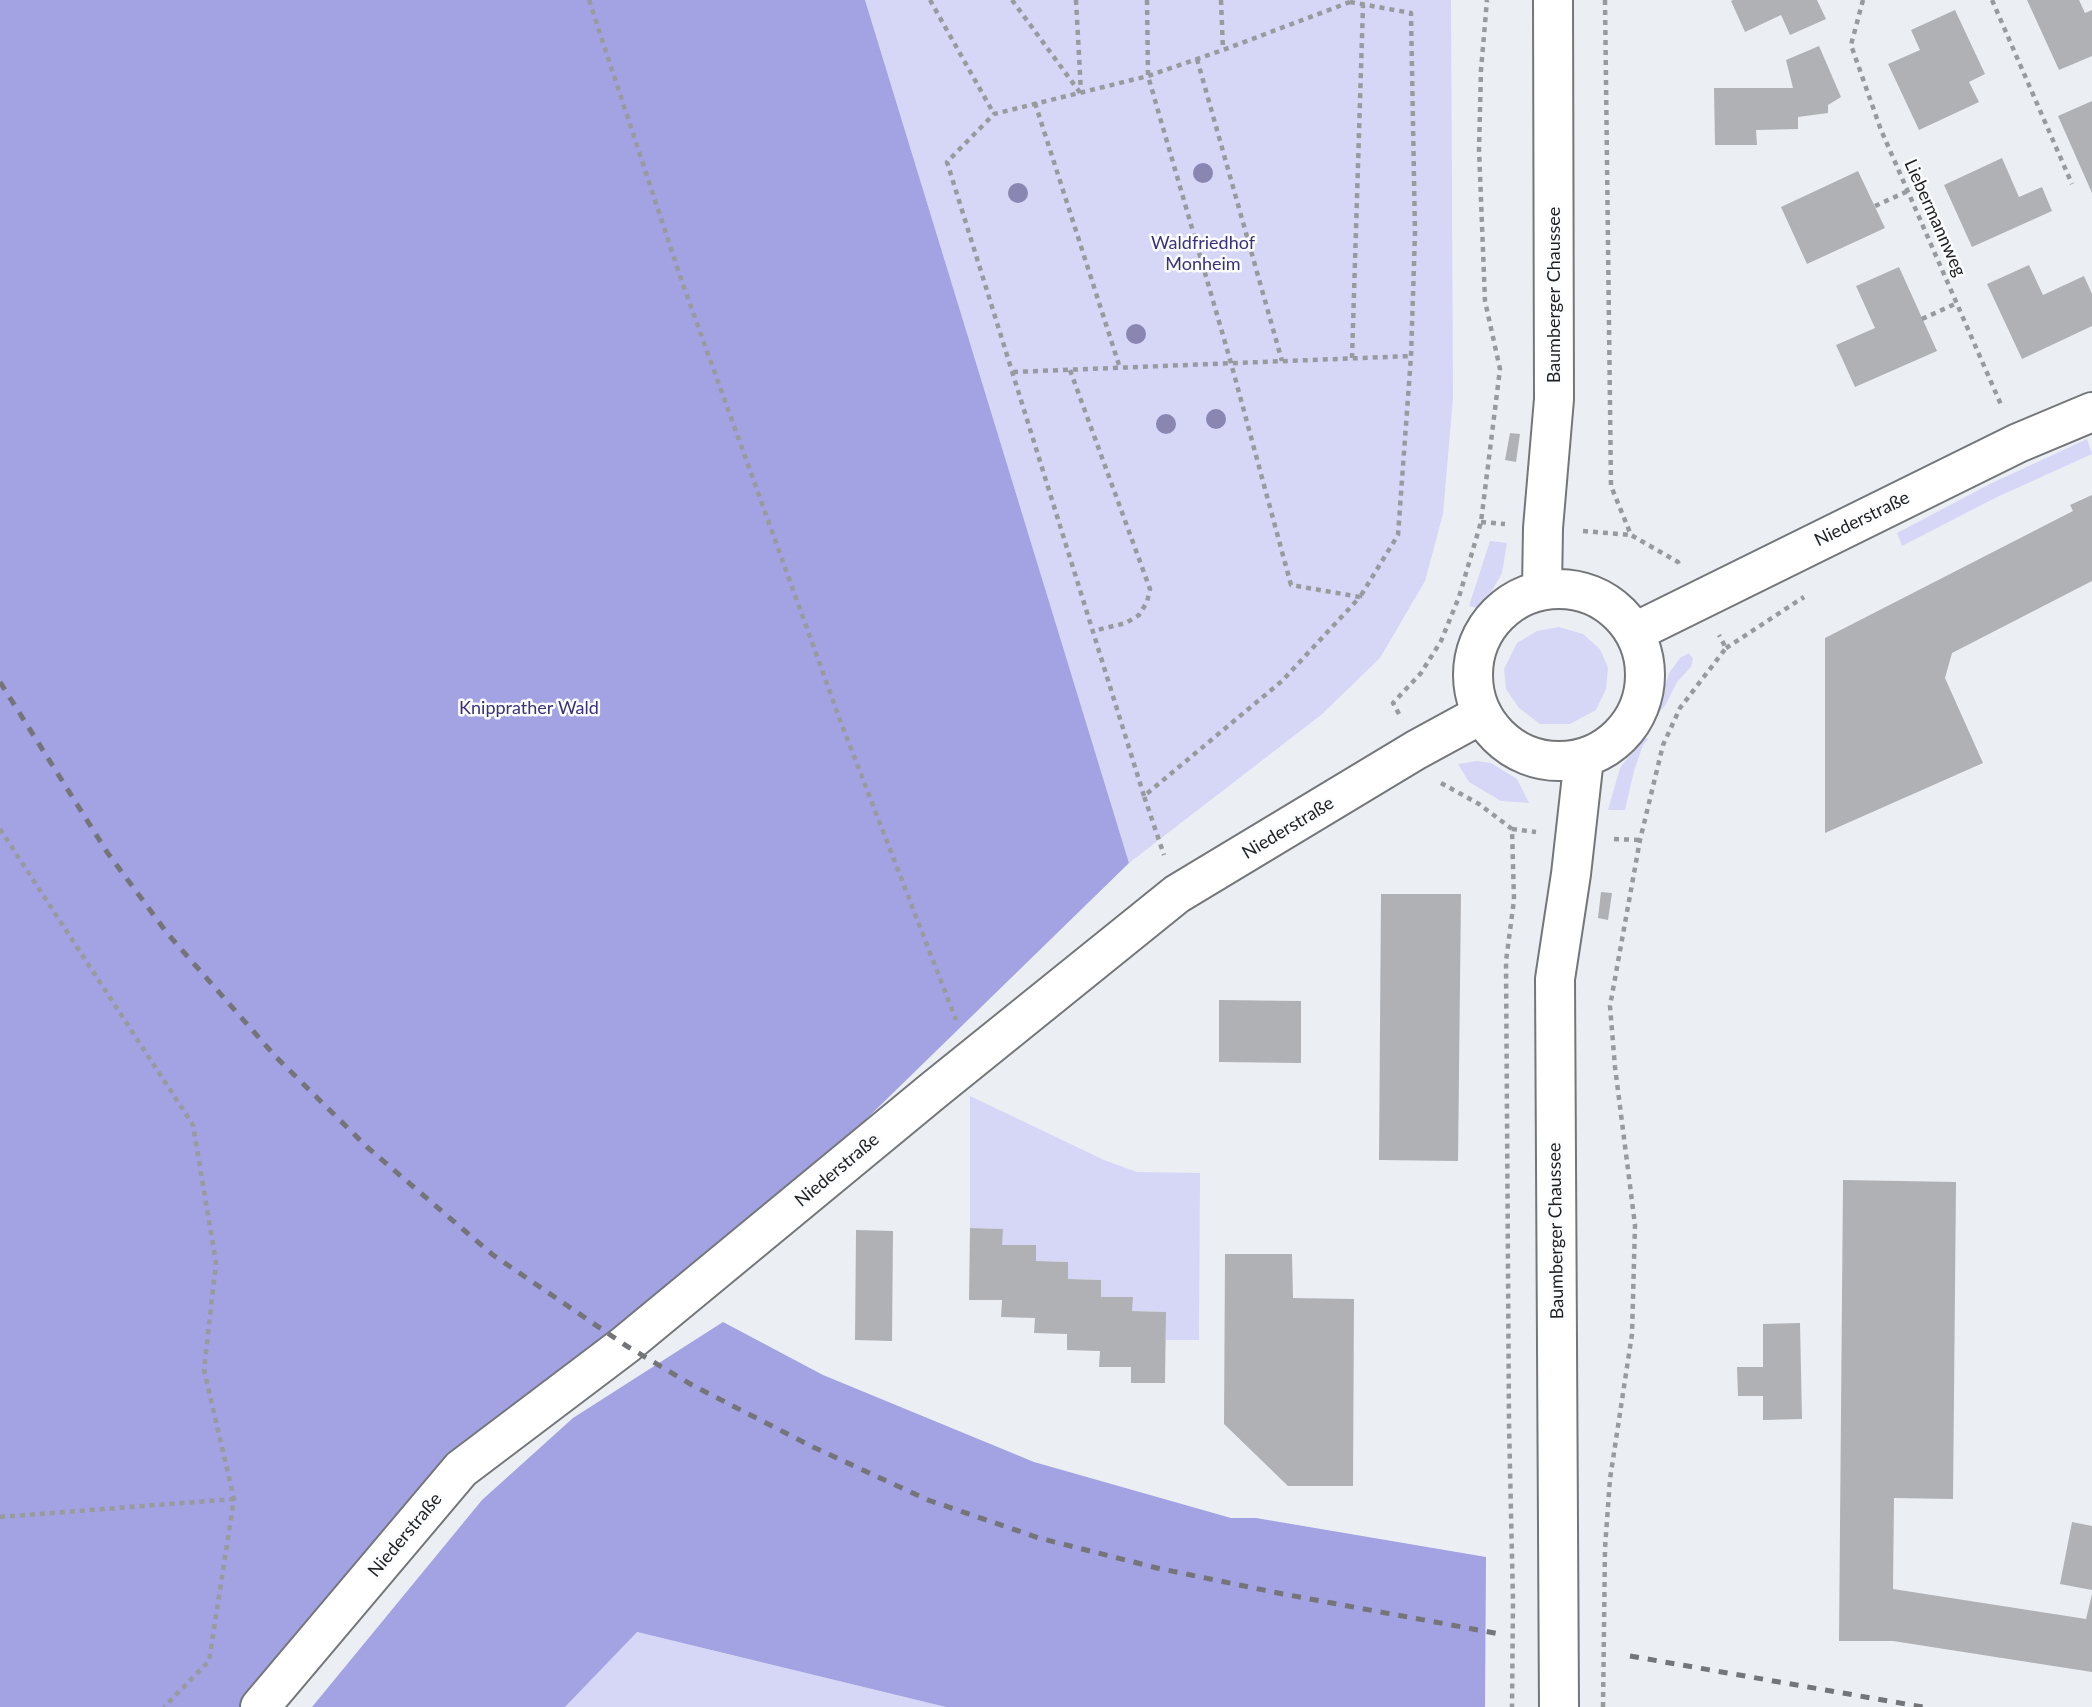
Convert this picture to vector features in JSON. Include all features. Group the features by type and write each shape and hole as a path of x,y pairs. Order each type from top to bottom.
{"street":[{"name":"Baumberger Chaussee","path":"1542,589 1543,528 1554,399 1553,0"},
{"name":"Niederstraße","path":"1635,632 2018,443 2092,412"},
{"path":"1569,588 1595,596 1618,611 1635,632 1644,656 1646,682 1640,707 1627,729 1607,747 1584,758 1554,761 1525,755 1500,738 1482,714 1473,689 1473,663 1481,637 1495,615 1517,598 1542,589 1569,588"},
{"name":"Niederstraße","path":"260,1707 461,1469 625,1345 1177,894 1416,750 1482,714"},
{"name":"Baumberger Chaussee","path":"1559,1707 1555,979 1572,874 1584,758"}],"path":[{"path":"589,0 681,279 841,720 971,1060"},
{"path":"930,0 994,114"},
{"path":"1012,0 1082,94"},
{"path":"1076,0 1082,94"},
{"path":"1147,0 1148,76 1231,363 1291,585 1360,597"},
{"path":"1221,0 1223,50"},
{"path":"1487,0 1481,70 1479,149 1485,301 1500,369 1481,522 1460,597 1441,641 1421,673 1394,703 1416,750 1439,782 1479,804 1512,829 1514,900 1506,961 1512,1707"},
{"path":"1603,1707 1605,1548 1611,1479 1632,1334 1635,1225 1609,1006 1640,840 1663,745 1679,708 1726,648 1678,562 1631,535 1611,486 1605,0"},
{"name":"Liebermannweg","path":"1863,0 1851,45 1881,131 2018,443"},
{"path":"1992,0 2071,184"},
{"path":"1144,796 1282,681 1360,597 1398,535 1411,356 1415,233 1411,13 1350,1 1148,76 994,114 947,162 1144,796 1177,894"},
{"path":"1352,358 1363,5"},
{"path":"1197,59 1282,360"},
{"path":"1035,103 1120,368"},
{"path":"1875,206 1908,191"},
{"path":"1922,319 1957,303"},
{"path":"1013,372 1411,356"},
{"path":"1070,370 1150,589 1147,602 1139,615 1126,623 1093,631"},
{"path":"0,829 193,1125 216,1263 204,1370 234,1499 209,1661 164,1707"},
{"path":"0,1517 234,1499"}],"green space":[{"name":"Knipprather Wald","path":"0,0 865,0 1129,863 854,1131 475,1472 283,1707 0,1707"},
{"name":"Waldfriedhof Monheim","path":"865,0 1451,0 1453,398 1443,514 1425,581 1380,658 1321,715 1129,863"},
{"path":"2087,439 2092,454 1995,498 1902,546 1897,533 1990,484"},
{"path":"1490,541 1507,543 1502,573 1477,608 1469,606"},
{"path":"1559,627 1583,634 1600,649 1608,668 1606,689 1596,710 1570,724 1540,724 1519,708 1506,689 1504,669 1517,643 1537,631"},
{"path":"1689,653 1693,659 1691,667 1677,682 1665,706 1655,717 1669,673 1680,658"},
{"path":"1645,736 1648,740 1643,745 1634,771 1625,810 1608,810 1620,768"},
{"path":"1477,761 1491,763 1517,779 1529,803 1501,801 1469,782 1458,764"},
{"path":"970,1096 1104,1160 1137,1172 1200,1173 1199,1340 1166,1340 1166,1312 1132,1311 1132,1297 1101,1297 1101,1280 1068,1279 1068,1262 1036,1261 1036,1245 1002,1245 1002,1229 970,1228"},
{"path":"723,1322 823,1375 1034,1462 1231,1518 1256,1518 1486,1557 1485,1707 946,1707 637,1632 565,1707 312,1707 482,1500 573,1418"},
{"path":"636,1632 946,1707 565,1707"}],"building":[{"path":"1817,0 1826,19 1790,35 1781,15 1745,32 1731,1"},
{"path":"2027,0 2079,0 2085,13 2092,10 2092,56 2059,70"},
{"path":"1955,10 1985,74 1969,82 1979,102 1919,130 1888,64 1920,50 1911,30"},
{"path":"1819,46 1841,97 1828,105 1828,113 1798,117 1798,129 1756,130 1757,145 1715,145 1714,88 1793,88 1786,60"},
{"path":"2092,101 2092,193 2058,116"},
{"path":"2002,158 2019,197 2042,187 2052,211 1972,247 1944,185"},
{"path":"1858,171 1885,228 1807,264 1781,207"},
{"path":"2029,265 2043,295 2084,276 2092,294 2092,326 2022,359 1987,284"},
{"path":"1899,267 1937,351 1855,387 1836,345 1875,328 1856,286"},
{"path":"1510,433 1520,434 1516,462 1505,460"},
{"path":"2092,495 2092,581 1952,653 1945,678 1983,763 1825,833 1825,638 2073,511 2070,505"},
{"path":"1601,892 1612,893 1608,920 1598,918"},
{"path":"1381,894 1461,894 1458,1161 1379,1160"},
{"path":"1219,1000 1301,1001 1301,1063 1219,1062"},
{"path":"1843,1180 1956,1182 1953,1499 1894,1498 1893,1589 2086,1619 2092,1594 2092,1672 1893,1641 1839,1641"},
{"path":"970,1228 1003,1229 1002,1245 1036,1245 1036,1261 1068,1262 1068,1279 1101,1280 1101,1297 1133,1297 1132,1311 1166,1312 1165,1383 1131,1383 1131,1367 1099,1367 1100,1351 1067,1350 1067,1334 1034,1333 1035,1318 1001,1317 1002,1300 969,1300"},
{"path":"856,1230 893,1231 892,1341 855,1340"},
{"path":"1225,1254 1292,1254 1293,1298 1354,1299 1353,1486 1288,1486 1224,1424"},
{"path":"1800,1323 1802,1419 1763,1420 1763,1396 1738,1396 1737,1367 1763,1367 1763,1324"},
{"path":"2072,1522 2092,1526 2092,1590 2060,1584"}],"railway":[{"path":"0,682 107,852 167,933 275,1056 367,1147 493,1255 625,1345 692,1385 813,1447 928,1500 1039,1538 1157,1568 1500,1634"},
{"path":"1630,1656 1923,1707"}]}
